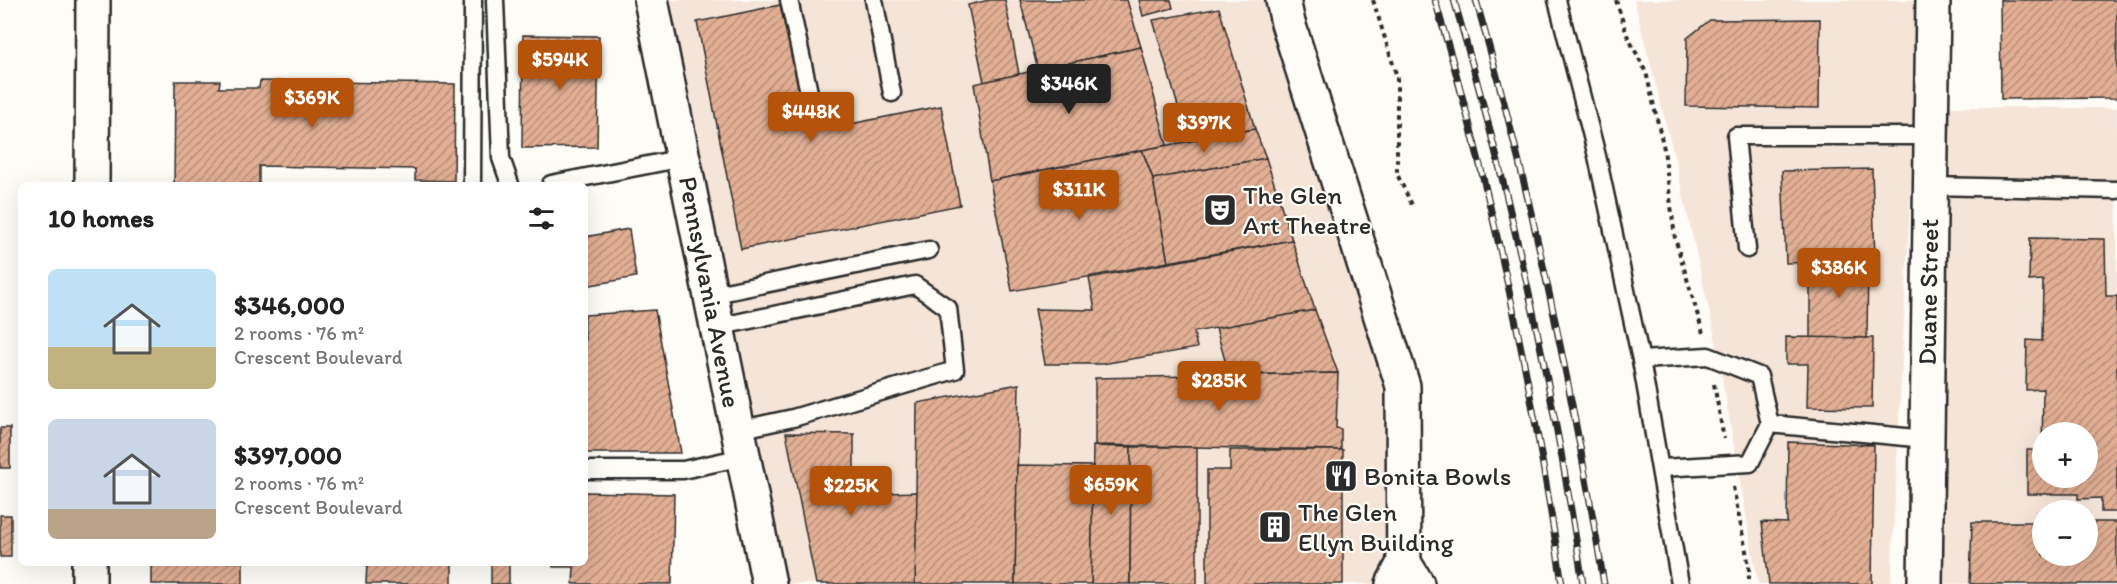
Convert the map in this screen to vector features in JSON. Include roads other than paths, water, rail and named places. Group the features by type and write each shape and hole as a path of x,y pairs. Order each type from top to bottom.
{"street":[{"path":"92,182 93,0"},
{"name":"Pennsylvania Avenue","path":"651,0 769,584"},
{"name":"Duane Street","path":"1925,584 1933,0"},
{"path":"1283,8 1403,386 1405,579"},
{"path":"89,566 89,584"}],"lane":[{"path":"472,182 473,0"},
{"path":"495,0 501,158 509,182"},
{"path":"789,0 815,120"},
{"path":"874,0 892,93"},
{"path":"1557,0 1594,146 1641,360 1680,584"},
{"path":"1747,249 1736,136 1931,136"},
{"path":"561,182 683,158"},
{"path":"1930,186 2117,190"},
{"path":"711,295 929,250"},
{"path":"588,470 683,470 793,418 955,370 948,308 915,285 717,327"},
{"path":"1641,360 1708,356 1759,376 1770,424 1750,463 1661,468"},
{"path":"1770,424 1926,439"}],"railway":[{"path":"1435,0 1475,144 1509,290 1538,437 1562,584"},
{"path":"1454,0 1512,217 1544,363 1583,584"},
{"path":"1476,0 1515,145 1549,290 1592,510 1604,584"}],"place":[{"name":"The Glen Art Theatre","path":"1220,210"},
{"name":"Bonita Bowls","path":"1341,476"},
{"name":"The Glen Ellyn Building","path":"1275,527"}]}
